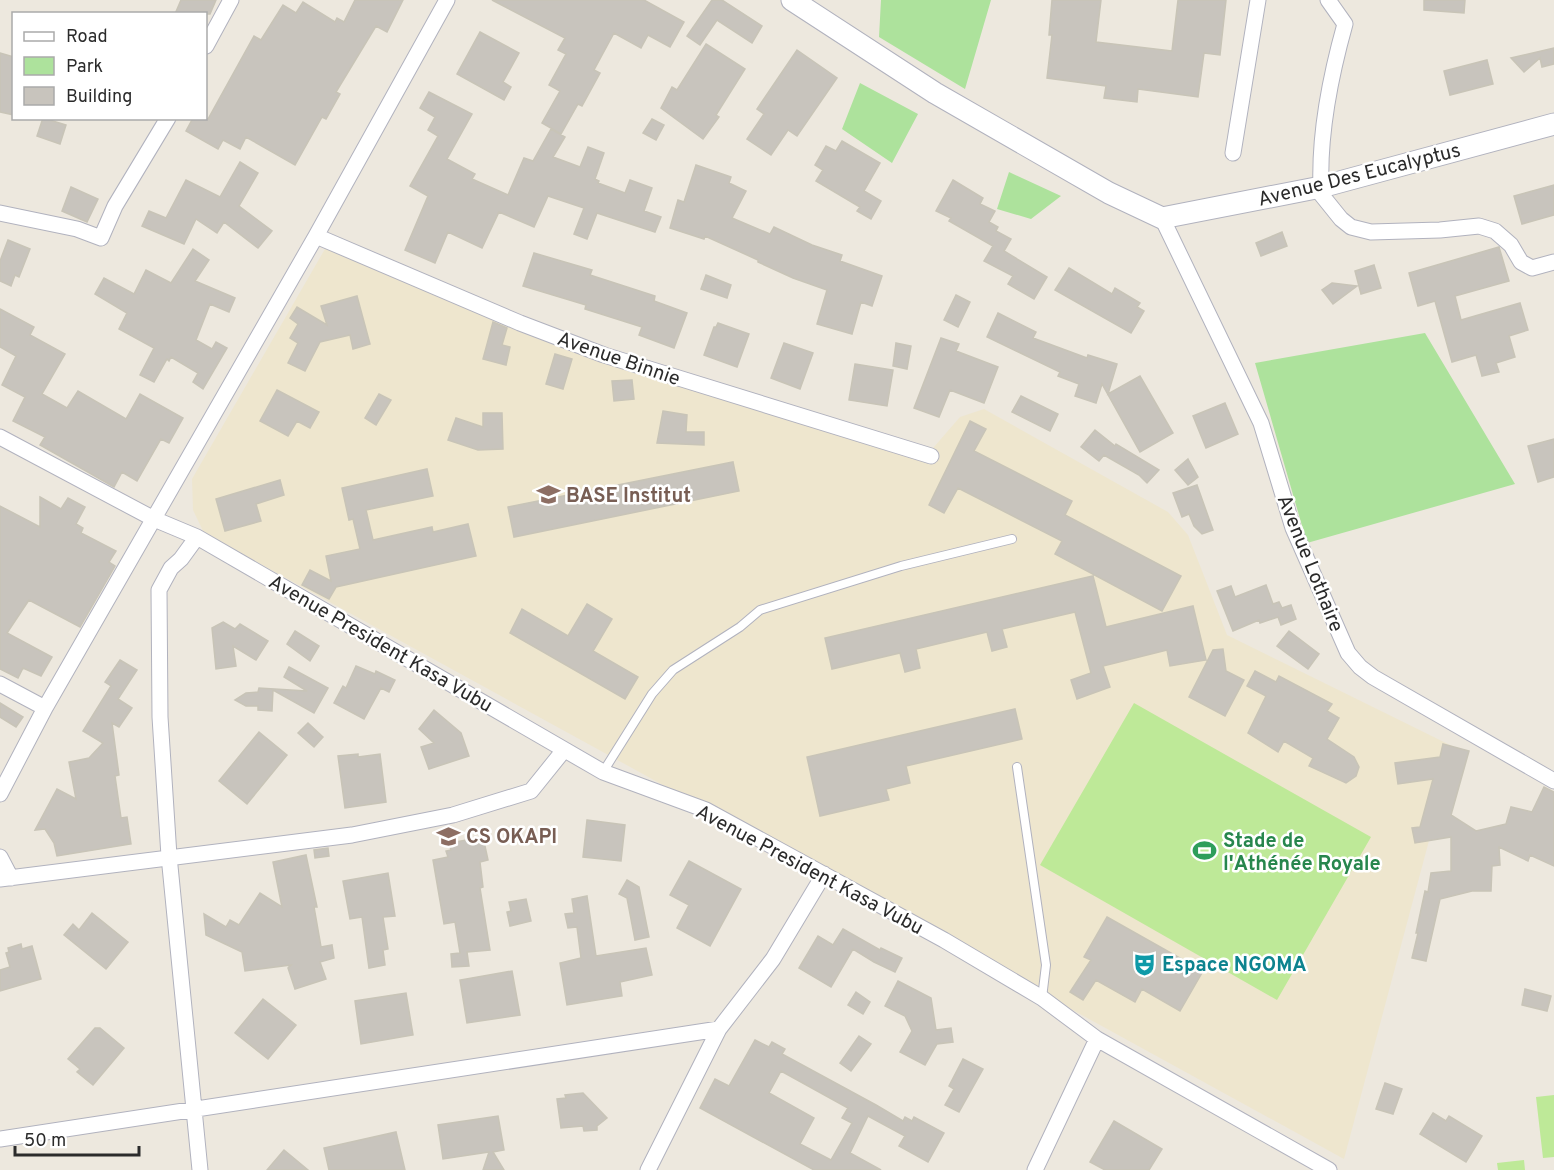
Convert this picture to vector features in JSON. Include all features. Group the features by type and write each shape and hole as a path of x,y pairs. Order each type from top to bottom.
{"street":[{"path":"207,44 231,0"},
{"path":"0,794 45,708 316,236 447,0"},
{"path":"792,0 935,93 1108,193 1162,218"},
{"path":"1233,153 1258,0"},
{"path":"1328,0 1345,24 1334,65 1319,188 1341,219 1351,227 1371,232 1440,230 1479,225 1495,231 1511,245 1521,262 1532,268 1554,262"},
{"path":"0,213 77,229 101,238 115,206 167,120"},
{"name":"Avenue Des Eucalyptus","path":"1162,218 1319,188 1554,124"},
{"name":"Avenue Lothaire","path":"1162,218 1261,423 1293,528 1348,653 1373,677 1554,781"},
{"name":"Avenue Binnie","path":"316,236 520,323 604,355 931,456"},
{"name":"Avenue President Kasa Vubu","path":"1,440 154,519 197,537 603,772 706,810 824,874 1042,998 1097,1039 1324,1169"},
{"path":"197,537 181,559 171,568 159,590 160,717 169,856 200,1170"},
{"path":"0,684 45,708"},
{"path":"0,857 6,879 169,856 352,835 453,814 531,791 564,750"},
{"path":"648,1170 719,1029 773,958 824,874"},
{"path":"0,1139 719,1029"},
{"path":"1035,1170 1097,1039"}],"lane":[{"path":"603,772 652,694 673,670 740,627 760,610 901,566 1012,539"},
{"path":"1017,767 1046,965 1042,998"}],"shaded area":[{"path":"329,242 752,407 927,455 960,417 984,409 1168,512 1188,535 1227,635 1454,747 1344,1159 204,533 193,510 192,479"}],"green space":[{"path":"881,0 991,0 965,89 879,37"},
{"path":"860,83 918,114 892,163 842,129"},
{"path":"1009,172 1061,196 1031,219 997,209"},
{"path":"1425,333 1515,484 1307,543 1255,363"},
{"name":"Stade de l'Athénée Royale","path":"1134,703 1371,837 1277,1000 1040,865"},
{"path":"1554,1095 1554,1157 1543,1158 1536,1097"},
{"path":"1524,1160 1525,1170 1498,1170 1497,1163"}],"building":[{"path":"181,0 216,0 210,14 207,12 176,12"},
{"path":"355,0 403,0 387,32 376,26 336,92 340,94 326,119 322,117 295,165 246,137 240,149 223,140 218,149 186,131 192,120 208,119 254,36 261,40 283,5 296,13 303,2 335,22 337,18 344,22"},
{"path":"492,0 644,0 684,22 670,47 648,35 641,48 614,33 594,70 600,73 582,106 578,104 561,134 542,123 560,91 549,85 566,54 558,50 565,38"},
{"path":"712,0 722,0 762,26 752,43 717,20 700,45 687,36"},
{"path":"1052,0 1101,0 1096,42 1172,51 1178,0 1226,0 1220,55 1204,53 1198,97 1138,89 1137,102 1104,98 1106,86 1047,78 1052,35 1049,35"},
{"path":"1424,0 1465,0 1464,13 1424,10"},
{"path":"480,32 519,53 503,82 511,87 504,100 457,74"},
{"path":"706,44 745,69 716,115 719,117 703,139 661,108 672,87 677,90"},
{"path":"1554,48 1554,64 1542,67 1540,58 1524,72 1511,58"},
{"path":"797,50 837,78 797,136 788,130 771,155 747,139 764,114 757,109"},
{"path":"0,53 12,56 12,115 0,112"},
{"path":"1487,60 1493,84 1450,95 1444,71"},
{"path":"429,92 472,114 447,159 475,174 472,179 508,195 524,158 533,161 551,129 565,137 553,157 580,167 588,147 604,153 595,179 599,181 598,183 625,193 630,180 652,188 644,211 661,217 655,232 597,213 587,239 574,234 584,208 548,196 534,227 499,212 482,248 448,232 435,263 405,250 428,196 410,186 438,136 428,130 435,117 420,108"},
{"path":"652,119 664,125 656,140 643,133"},
{"path":"42,120 66,125 60,144 37,136"},
{"path":"842,141 880,163 864,191 881,201 871,219 857,211 860,207 816,181 823,170 815,165 826,146 836,151"},
{"path":"240,162 258,173 239,206 272,231 258,248 224,222 217,233 196,219 184,244 142,226 149,211 166,218 186,180 220,197"},
{"path":"696,165 731,177 729,183 746,191 732,218 770,234 774,227 812,245 842,255 840,261 882,276 872,306 861,302 852,334 817,324 827,290 793,278 705,236 704,239 670,228 678,200 684,202"},
{"path":"953,180 983,198 980,204 995,211 989,222 998,227 996,231 1011,239 1004,251 1047,277 1034,299 1008,284 1013,276 984,261 993,246 949,221 951,218 936,211"},
{"path":"1554,185 1554,215 1522,224 1514,196"},
{"path":"71,187 98,199 87,222 62,211"},
{"path":"1282,232 1287,246 1261,256 1256,243"},
{"path":"8,240 30,249 19,277 15,275 11,286 0,281 0,261"},
{"path":"1499,247 1509,281 1455,296 1461,320 1520,303 1528,330 1509,336 1515,357 1496,363 1499,372 1482,376 1476,355 1452,362 1435,301 1418,306 1409,273"},
{"path":"193,249 209,260 195,281 235,298 229,312 210,304 196,340 212,349 216,342 227,348 203,389 193,382 198,373 171,357 169,361 167,359 154,382 140,375 154,348 119,329 127,313 95,294 104,278 134,294 146,270 171,283"},
{"path":"534,253 592,270 590,275 655,296 654,301 687,313 674,348 639,335 642,327 585,309 586,305 523,286"},
{"path":"1374,265 1381,288 1361,294 1355,271"},
{"path":"1069,268 1112,294 1115,288 1140,303 1137,307 1144,311 1131,333 1055,290"},
{"path":"706,275 731,285 727,298 701,289"},
{"path":"1332,283 1357,286 1333,304 1322,290"},
{"path":"956,295 970,302 958,327 944,320"},
{"path":"357,296 370,344 353,349 350,335 320,342 305,371 288,363 298,343 290,338 298,324 290,318 297,307 327,325 321,306"},
{"path":"0,309 34,327 30,335 65,354 42,394 67,408 78,391 126,419 140,394 183,418 169,443 161,439 137,481 122,472 114,487 40,445 45,437 13,421 25,397 2,385 16,356 0,347"},
{"path":"998,313 1036,332 1033,338 1087,358 1088,355 1117,364 1108,394 1140,376 1173,433 1140,452 1102,384 1096,403 1075,396 1079,384 1058,376 1060,372 987,337"},
{"path":"493,322 507,328 502,345 510,347 506,365 483,359"},
{"path":"718,323 749,334 737,367 704,355 714,327"},
{"path":"941,338 959,344 956,351 998,367 984,403 950,390 939,417 914,408"},
{"path":"784,343 813,353 800,389 771,378"},
{"path":"896,343 911,346 907,369 893,366"},
{"path":"555,354 572,359 563,389 546,384"},
{"path":"855,364 893,370 887,406 849,400"},
{"path":"632,380 634,399 614,401 612,381"},
{"path":"277,390 319,412 310,428 297,421 288,436 260,421"},
{"path":"379,394 391,400 376,425 365,418"},
{"path":"1021,396 1058,414 1050,431 1012,412"},
{"path":"1225,403 1238,434 1206,448 1193,416"},
{"path":"663,411 687,415 686,432 704,432 704,445 657,443"},
{"path":"483,413 502,413 503,449 478,450 448,440 456,418 483,427"},
{"path":"970,421 986,429 974,451 1072,501 1065,515 1181,576 1162,611 1055,554 1062,541 958,488 944,513 929,505"},
{"path":"1095,430 1115,446 1116,444 1159,470 1147,483 1139,475 1104,455 1099,461 1081,447"},
{"path":"1554,439 1554,477 1538,482 1528,446"},
{"path":"1188,459 1198,477 1188,485 1175,470"},
{"path":"733,462 739,491 514,537 508,507"},
{"path":"427,469 433,496 366,510 373,540 432,527 433,532 468,524 476,556 336,587 329,599 302,585 310,570 331,581 326,556 360,549 353,519 349,520 342,488"},
{"path":"280,480 284,495 256,504 261,521 225,531 216,499"},
{"path":"1197,485 1213,530 1202,534 1194,526 1189,514 1182,517 1173,493"},
{"path":"40,497 61,509 68,498 85,507 76,524 83,528 81,533 116,551 109,562 115,566 80,627 29,600 7,633 52,657 41,676 23,668 18,678 0,669 0,506 40,527"},
{"path":"1093,576 1106,627 1193,606 1206,660 1170,666 1167,650 1103,666 1110,687 1077,699 1071,680 1091,673 1075,612 1002,629 1007,647 992,651 987,632 916,649 920,668 905,672 900,653 832,669 825,638"},
{"path":"1266,585 1273,604 1279,602 1282,608 1291,605 1296,619 1281,625 1278,617 1260,623 1259,620 1233,631 1217,591 1231,586 1235,597"},
{"path":"587,604 612,619 593,651 638,677 625,699 510,633 522,609 568,636"},
{"path":"223,622 235,629 240,624 268,641 256,660 233,646 236,666 216,669 212,628"},
{"path":"295,631 319,646 310,661 287,644"},
{"path":"1289,631 1319,654 1308,669 1277,646"},
{"path":"1223,649 1226,671 1244,680 1225,716 1189,697 1213,650"},
{"path":"120,660 137,670 118,699 132,708 119,727 112,723 119,775 115,776 121,818 127,817 131,844 57,856 54,843 45,829 35,830 57,789 76,799 69,762 89,758 103,743 83,731 111,686 105,682"},
{"path":"356,666 375,674 376,671 395,680 389,692 381,688 364,719 334,703 343,686 346,688"},
{"path":"289,667 328,688 314,713 273,690 272,711 258,710 258,706 246,706 235,700 246,693 258,692 259,688 307,691 284,677"},
{"path":"1255,671 1276,682 1279,676 1332,704 1327,711 1339,718 1327,739 1354,757 1359,767 1356,776 1346,783 1309,766 1313,758 1284,741 1278,752 1248,733 1266,696 1247,686"},
{"path":"0,703 23,717 16,727 0,717"},
{"path":"1015,709 1022,739 906,766 910,783 886,789 889,800 820,816 807,757"},
{"path":"434,710 461,733 469,756 429,769 421,747 434,743 419,729"},
{"path":"308,723 323,737 314,747 298,733"},
{"path":"259,732 287,755 247,804 219,781"},
{"path":"1443,744 1469,751 1451,815 1476,831 1506,824 1511,807 1532,812 1544,787 1554,792 1554,866 1530,855 1528,861 1499,847 1500,865 1492,866 1491,891 1472,891 1440,899 1426,961 1412,958 1418,933 1416,933 1431,873 1451,871 1451,837 1415,843 1412,828 1420,827 1433,779 1398,784 1395,763 1440,757"},
{"path":"358,754 358,757 380,754 386,802 345,808 338,756"},
{"path":"587,820 625,825 621,861 583,857"},
{"path":"483,837 488,860 480,862 483,887 480,888 490,950 467,952 469,966 452,967 451,954 460,953 455,922 444,924 433,860 448,857 446,851 451,850 449,843"},
{"path":"328,848 329,856 315,858 314,850"},
{"path":"306,855 317,907 314,907 321,947 332,945 334,958 320,962 326,979 295,989 288,968 291,965 245,971 242,952 206,935 204,914 226,927 230,920 239,925 260,893 282,907 273,862"},
{"path":"689,861 741,889 710,946 677,928 689,905 670,895"},
{"path":"388,873 395,916 383,917 388,949 383,950 385,965 369,968 362,917 350,919 343,881"},
{"path":"627,880 639,887 649,937 635,940 627,898 619,894"},
{"path":"587,896 596,956 646,948 652,975 620,982 622,996 567,1005 560,963 581,958 577,927 568,928 565,914 574,913 572,899"},
{"path":"526,899 531,921 510,926 507,912 511,911 509,902"},
{"path":"92,913 128,942 106,969 64,935 73,924 79,930"},
{"name":"Espace NGOMA","path":"1107,917 1203,971 1180,1011 1142,989 1135,1002 1096,980 1083,1000 1070,992 1091,960 1084,957"},
{"path":"843,929 880,950 881,948 902,958 895,972 853,949 831,987 799,968 818,936 833,945"},
{"path":"21,944 22,949 32,946 41,979 0,991 0,970 10,967 6,953 9,952 8,948"},
{"path":"512,971 520,1015 467,1023 460,980"},
{"path":"898,981 931,998 936,1030 951,1028 953,1042 937,1044 925,1065 900,1052 912,1031 905,1016 885,1006"},
{"path":"1525,989 1551,996 1547,1011 1522,1005"},
{"path":"856,992 870,1002 863,1014 848,1005"},
{"path":"406,993 413,1035 361,1044 355,1001"},
{"path":"263,999 296,1025 268,1059 235,1033"},
{"path":"95,1028 100,1028 124,1048 93,1085 77,1072 80,1069 68,1059"},
{"path":"859,1036 871,1044 851,1071 840,1063"},
{"path":"755,1040 769,1047 772,1042 785,1049 782,1054 903,1121 905,1117 912,1121 914,1117 944,1133 928,1162 899,1146 905,1136 868,1116 850,1153 881,1170 814,1170 700,1108 715,1079 729,1086","holes":["781,1071 848,1108 842,1118 852,1123 831,1160 800,1144 814,1118 769,1093"]},
{"path":"963,1059 983,1069 959,1112 945,1105 954,1089 949,1086"},
{"path":"1385,1083 1402,1089 1393,1114 1376,1109"},
{"path":"583,1093 607,1118 597,1126 597,1130 584,1131 583,1126 561,1128 557,1099 566,1098 565,1095"},
{"path":"1433,1113 1446,1121 1449,1116 1482,1136 1466,1162 1420,1134"},
{"path":"498,1116 504,1150 493,1152 504,1170 483,1170 489,1152 443,1159 438,1125"},
{"path":"1114,1121 1162,1149 1149,1170 1105,1170 1090,1162"},
{"path":"396,1132 405,1170 329,1170 324,1148"},
{"path":"284,1150 308,1170 267,1170"}],"place":[{"name":"BASE Institut","path":"548,495"},
{"name":"CS OKAPI","path":"448,836"},
{"name":"Stade de l'Athénée Royale","path":"1205,851"},
{"name":"Espace NGOMA","path":"1144,964"}]}
